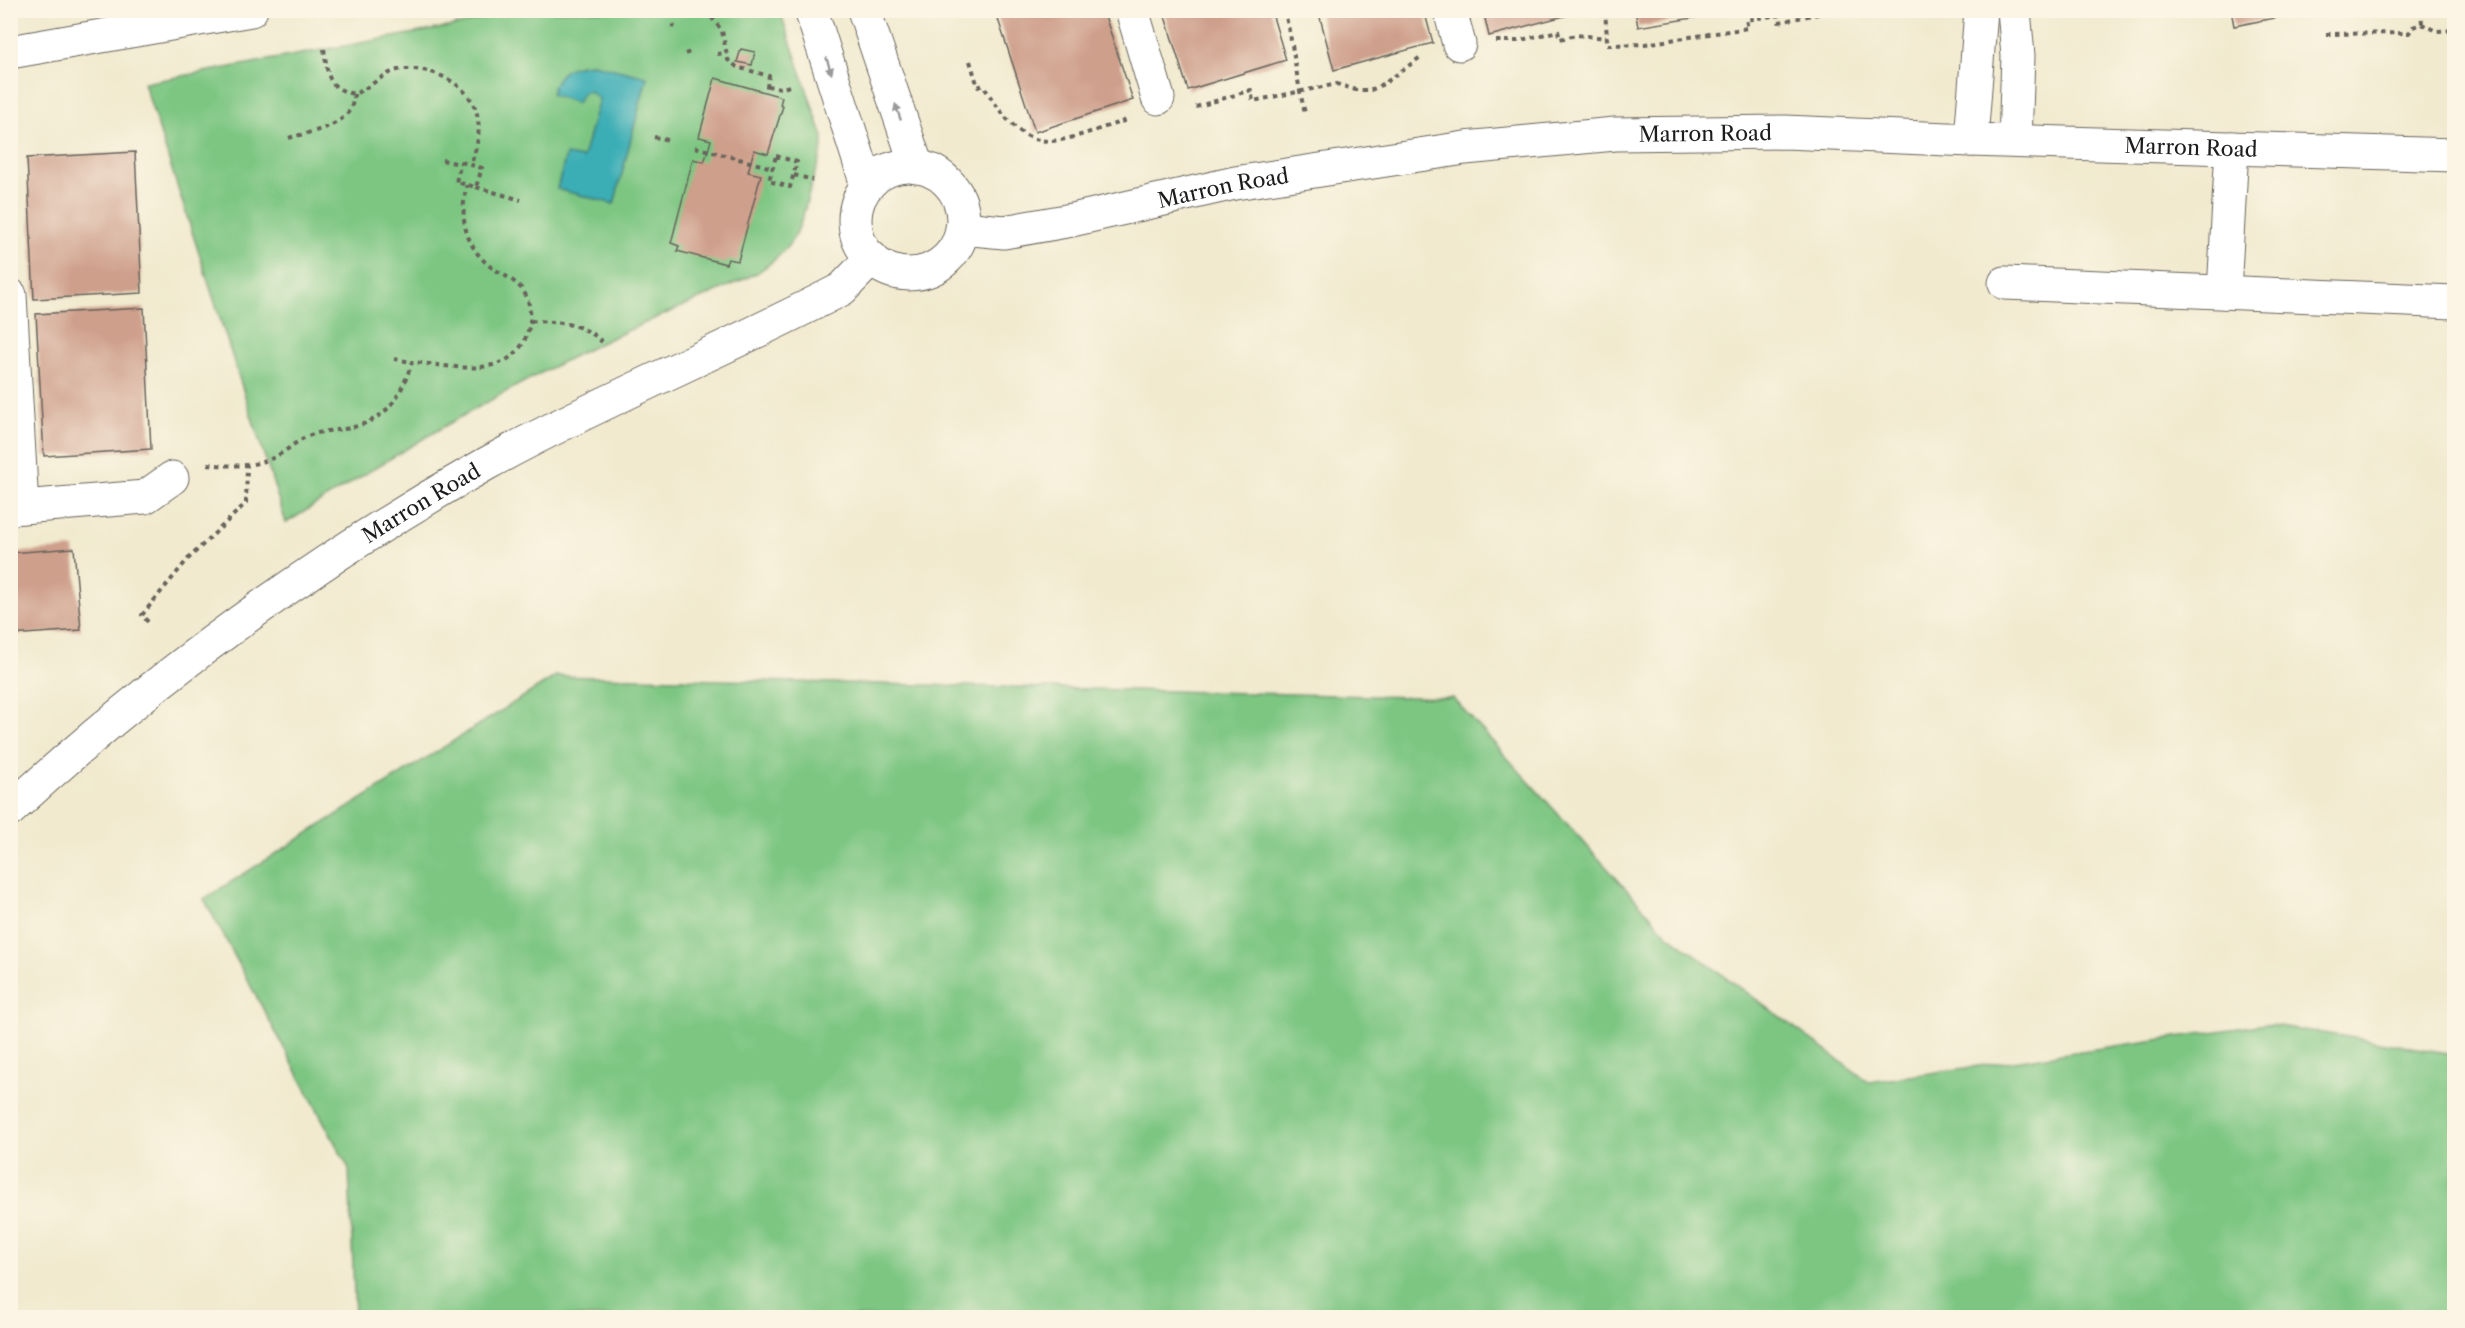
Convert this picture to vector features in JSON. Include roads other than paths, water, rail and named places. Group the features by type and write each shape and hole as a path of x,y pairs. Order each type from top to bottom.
{"street":[{"path":"10,52 251,10"},
{"path":"811,10 867,185"},
{"path":"864,10 917,167"},
{"path":"1132,10 1158,98"},
{"path":"1450,10 1459,45"},
{"path":"1971,140 1981,10"},
{"path":"2014,10 2018,56 2015,141"},
{"name":"Marron Road","path":"962,228 1004,232 1072,220 1235,183 1465,148 1615,134 1785,132 2454,155"},
{"path":"2224,292 2232,148"},
{"path":"917,167 934,172 947,182 957,196 962,211 962,228 957,245 947,258 933,268 917,273 900,273 882,267 872,258 858,239 854,221 857,203 867,185 881,174 891,170 917,167"},
{"name":"Marron Road","path":"10,810 165,676 335,557 487,464 842,290 872,258"},
{"path":"2005,283 2454,302"},
{"path":"10,295 16,507 145,497 172,478"}],"water":[{"path":"593,64 647,77 614,204 557,189 566,155 583,158 599,99 589,91 582,93 577,103 551,94 557,79 566,70"}]}
